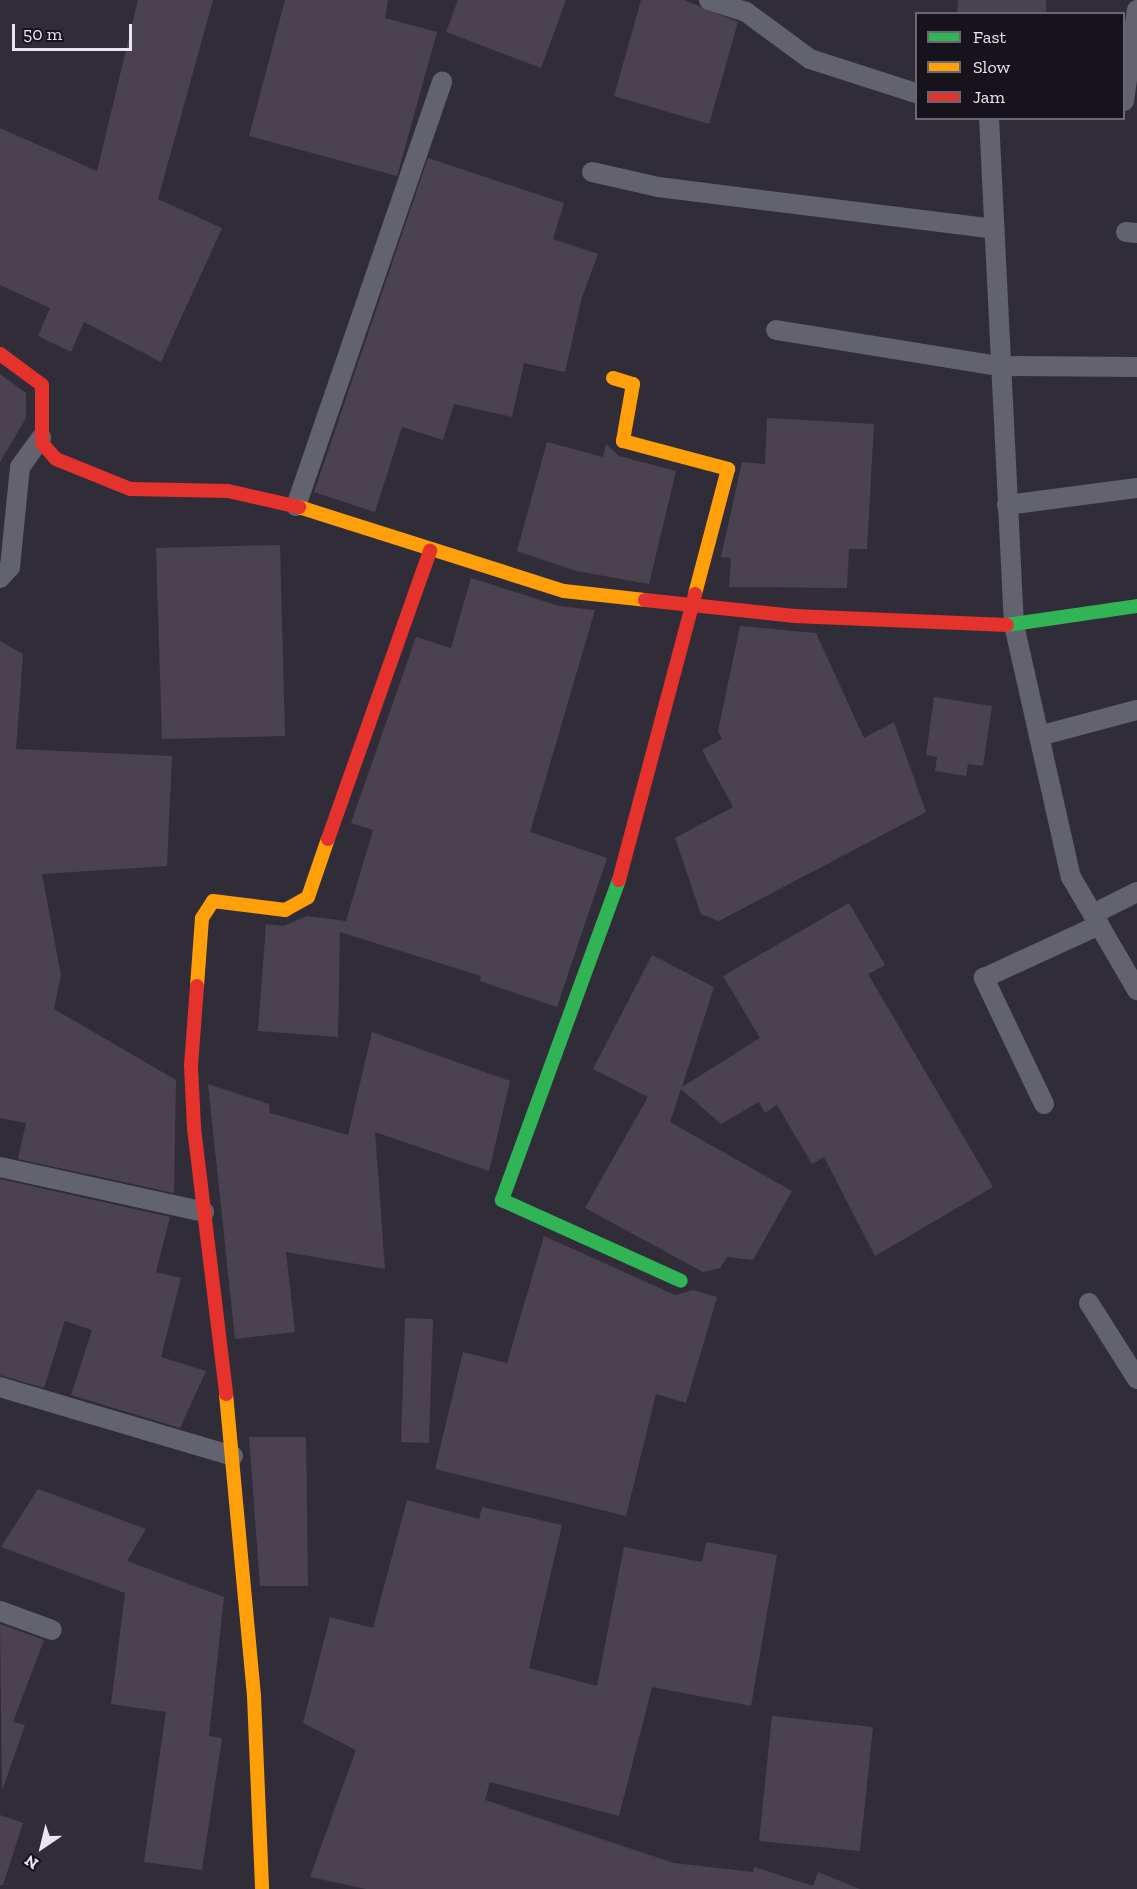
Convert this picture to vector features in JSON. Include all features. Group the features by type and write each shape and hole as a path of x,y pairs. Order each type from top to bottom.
{"street":[{"path":"709,0 746,12 810,59 915,93"},
{"path":"1125,94 1137,10"},
{"path":"296,506 442,81"},
{"path":"989,120 999,366 1014,625 1071,877 1137,990"},
{"path":"592,172 658,187 994,229"},
{"path":"776,330 999,366 1137,367"},
{"path":"0,354 42,385 41,438 20,467 10,567 0,578"},
{"path":"613,378 633,384 623,441 728,469 614,902 502,1200 681,1281"},
{"path":"41,438 56,459 130,489 228,490 296,506 564,591 691,608 1014,625 1137,606"},
{"path":"1007,505 1137,488"},
{"path":"262,1889 254,1696 233,1456 204,1212 191,1066 204,911 222,900 288,909 308,897 430,550"},
{"path":"1039,736 1137,710"},
{"path":"1044,1104 984,978 1096,919 1137,892"},
{"path":"0,1167 204,1212"},
{"path":"1089,1303 1137,1379"},
{"path":"0,1387 233,1456"},
{"path":"0,1611 52,1630"}],"building":[{"path":"138,0 213,0 158,199 222,228 161,362 84,322 71,352 38,336 50,308 0,285 0,128 97,171"},
{"path":"285,0 388,0 385,18 437,32 397,176 249,136"},
{"path":"458,0 566,0 541,68 446,32"},
{"path":"641,0 684,0 738,22 709,124 614,96"},
{"path":"958,0 1046,0 1046,12 957,12"},
{"path":"428,158 564,203 553,239 598,254 582,297 565,372 524,363 512,417 454,404 443,440 402,427 375,512 314,492"},
{"path":"0,374 26,393 26,418 0,462"},
{"path":"767,418 874,424 867,549 849,549 847,588 729,587 731,558 721,557 742,462 765,464"},
{"path":"547,442 603,457 606,444 619,456 676,471 649,584 576,571 517,551"},
{"path":"280,545 285,736 162,739 156,548"},
{"path":"471,578 559,606 595,610 530,832 607,858 557,1007 480,981 481,976 340,932 338,1037 258,1031 266,924 284,926 307,916 346,921 373,830 351,823 416,637 451,648"},
{"path":"740,626 816,633 864,738 894,722 926,812 719,921 701,914 675,838 733,807 702,750 722,739 718,731"},
{"path":"0,641 23,654 16,749 172,756 167,866 42,874 61,975 54,1009 176,1080 174,1193 18,1159 26,1123 0,1118"},
{"path":"934,697 992,706 983,766 968,764 966,776 935,771 937,757 926,755"},
{"path":"849,903 885,965 868,974 993,1187 875,1256 824,1157 812,1164 777,1105 765,1113 759,1102 721,1124 681,1089 670,1122 792,1191 753,1260 727,1257 720,1268 703,1272 585,1208 648,1097 593,1069 652,955 714,987 682,1087 760,1038 723,976"},
{"path":"372,1032 510,1081 489,1171 375,1132 385,1269 286,1252 295,1332 235,1339 208,1084 269,1104 270,1113 348,1135"},
{"path":"0,1179 170,1217 156,1272 181,1278 161,1357 206,1371 180,1428 71,1395 92,1330 65,1321 44,1388 0,1375"},
{"path":"544,1236 675,1295 693,1290 717,1297 686,1403 656,1394 626,1516 435,1469 463,1352 507,1363"},
{"path":"405,1318 433,1319 429,1443 401,1442"},
{"path":"249,1437 306,1437 308,1586 260,1586"},
{"path":"38,1489 146,1529 127,1561 224,1597 209,1736 222,1738 202,1870 144,1862 166,1712 111,1704 125,1593 1,1547"},
{"path":"407,1500 479,1519 482,1507 562,1525 529,1668 597,1686 624,1547 702,1562 706,1542 777,1555 751,1706 652,1687 619,1816 490,1782 485,1800 674,1863 753,1872 754,1867 813,1886 818,1872 860,1889 366,1889 310,1877 356,1750 303,1723 330,1617 373,1628"},
{"path":"0,1624 44,1640 13,1722 25,1725 2,1791"},
{"path":"772,1716 873,1727 860,1851 759,1841"},
{"path":"0,1815 23,1823 3,1885 0,1885"}],"traffic: fast":[{"path":"1007,625 1137,606"},
{"path":"619,880 502,1200 681,1281"}],"traffic: slow":[{"path":"613,378 633,384 623,441 728,469 695,594"},
{"path":"299,507 564,591 645,600"},
{"path":"197,986 202,918 213,901 285,910 308,897 328,839"},
{"path":"226,1394 254,1696 262,1889"}],"traffic: jam":[{"path":"0,354 42,385 42,443 56,459 130,489 228,491 299,507"},
{"path":"328,839 430,551"},
{"path":"619,880 695,594"},
{"path":"645,600 794,616 1007,625"},
{"path":"197,986 191,1066 194,1128 226,1394"}]}
